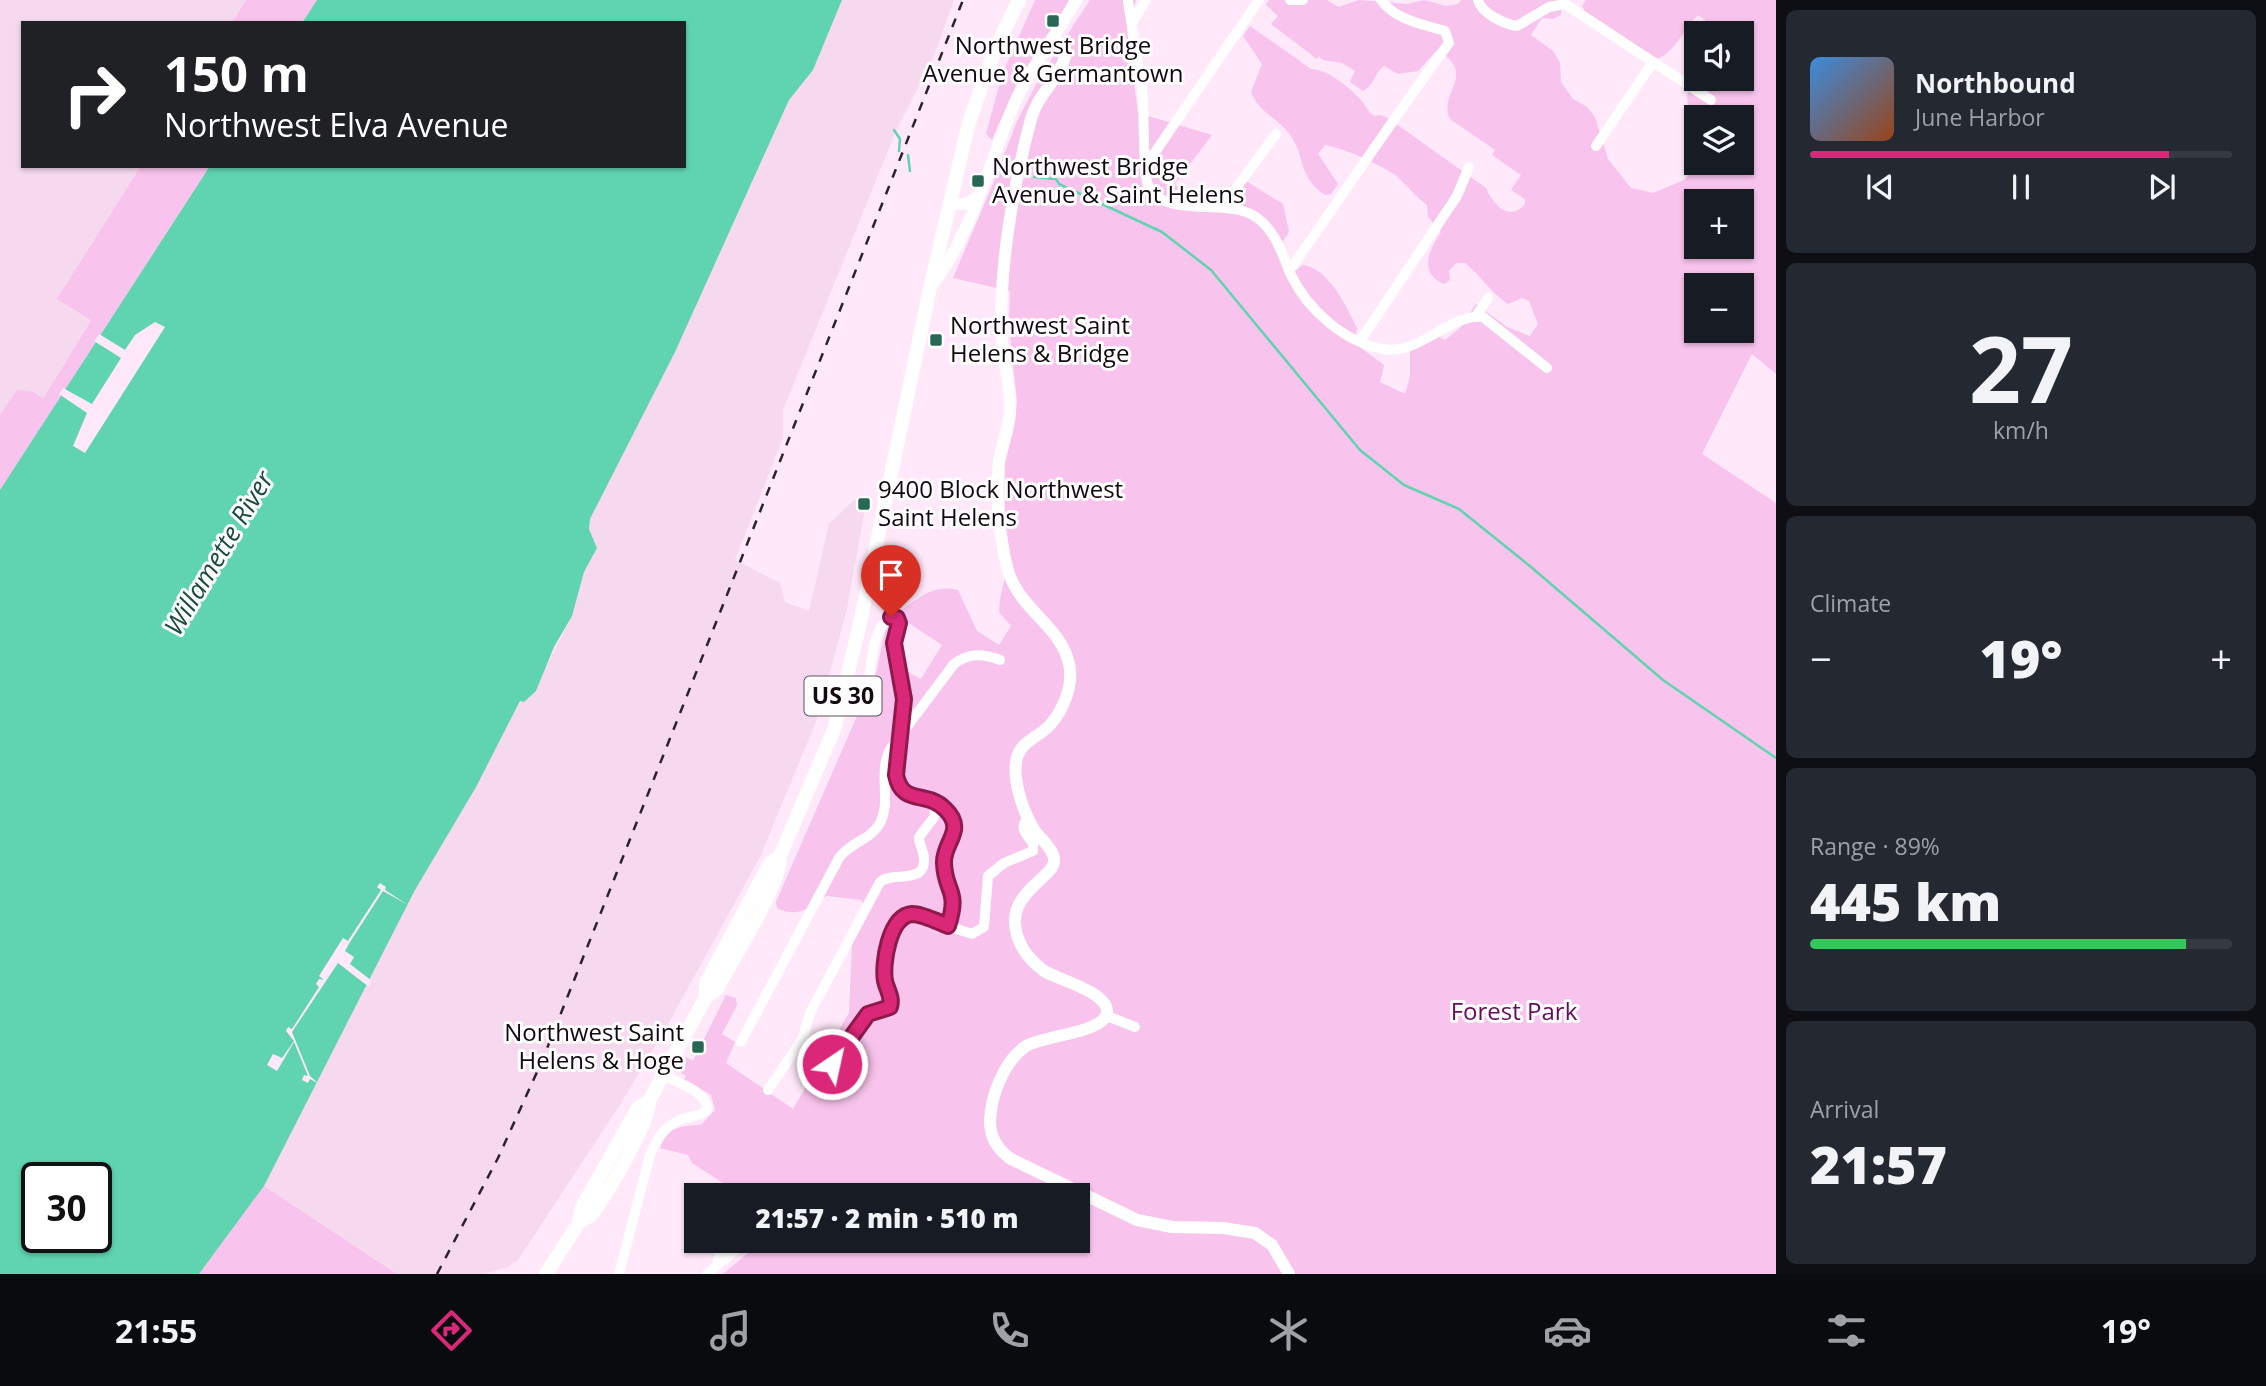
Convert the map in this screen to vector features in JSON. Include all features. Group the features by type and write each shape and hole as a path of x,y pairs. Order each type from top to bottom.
{"highway":[{"name":"US 30","path":"546,1274 579,1222 591,1216 649,1115 649,1101 706,997 717,989 780,869 780,856 826,753 860,623 930,288 969,122 996,47 1019,0"}],"main road":[{"path":"930,288 946,267 969,225 1017,99 1076,0"},
{"path":"1052,38 1058,42 1065,57 1038,101 1031,119 1008,223 1001,329 1010,410 999,460 1000,531 1008,572 1018,594 1060,641 1070,666 1068,688 1061,709 1049,725 1027,741 1018,752 1016,774 1029,818 1052,853 1054,861 1049,872 1032,883 1019,902 1016,924 1021,944 1044,971 1098,996 1105,1005 1107,1016 1093,1028 1035,1042 1011,1060 999,1084 990,1116 992,1137 1011,1159 1137,1220 1172,1227 1223,1228 1255,1233 1272,1245 1289,1274"},
{"path":"950,204 966,204 979,196"}],"street":[{"path":"1128,0 1143,98 1147,185 1159,199 1177,205 1239,209 1256,216 1278,242 1289,271 1312,309 1360,341 1381,349 1395,350 1476,316 1483,317 1547,368"},
{"path":"1133,21 1146,0"},
{"path":"1146,164 1259,0"},
{"path":"1290,0 1303,0"},
{"path":"1289,271 1341,199 1394,117 1449,43 1445,31 1402,17 1381,0"},
{"path":"1478,0 1483,9 1508,24 1517,26 1549,7 1565,4 1711,100"},
{"path":"1596,146 1653,62"},
{"path":"1222,207 1276,134"},
{"path":"1360,341 1457,196 1469,167"},
{"path":"1476,316 1488,298"},
{"path":"839,709 852,711 863,704 879,629 885,621 894,617 899,623 894,643 904,699 896,775 899,788 909,795 934,802 946,809 953,823 954,838 944,860 954,901 948,926"},
{"path":"741,1042 839,858 848,847 872,834 880,823 884,806 885,763 902,733 954,664 977,654 1000,660"},
{"path":"768,1090 803,1038 810,1013 880,882 887,876 913,876 922,869 925,860 919,837 935,816 934,802"},
{"path":"826,1074 863,1018 874,1011 890,1007 884,966 886,951 898,925 906,916 912,914 972,934 984,927 988,876 1004,863 1033,851 1033,843 1024,832 1029,818"},
{"path":"1107,1016 1135,1027"},
{"path":"619,1274 650,1155 658,1138 672,1123 699,1116 707,1110 708,1104 703,1096 664,1075"},
{"path":"706,1274 733,1253"}],"shaded area":[{"path":"0,0 317,0 303,21 21,21 21,168 209,168 0,490"},
{"path":"842,0 954,0 934,56 896,131 783,410 783,438 735,560 780,583 785,602 809,611 829,524 854,500 867,497 847,609 817,719 760,857 667,1026 621,1103 518,1260 508,1267 483,1274 397,1274 264,1186 415,890 444,839 426,829 423,869 421,872 418,870 421,867 423,826 446,788 442,786 439,790 434,786 438,780 447,786 455,772 446,766 465,733 473,737 483,720 474,715 478,709 485,717 498,694 489,689 492,683 497,685 495,690 499,692 546,667 572,616 584,572 597,548 589,529 590,519 674,352 732,226 700,225 694,240 703,244 702,247 697,245 692,256 688,254 692,245 691,238 681,260 677,258 706,200 703,198 708,194 718,165 722,167 703,209 712,219 735,220 789,100 813,70","holes":["544,671 536,691 524,702 521,700 482,774 464,764 502,691","458,773 477,785 445,836 427,826"]}],"green space":[{"path":"246,0 317,0 303,21 233,21"},
{"path":"1035,0 1072,0 1018,85 992,140 986,134 1002,75"},
{"name":"Forest Park","path":"1090,0 1136,0 1127,30 1138,113 1212,135 1175,184 1179,189 1195,189 1228,203 1246,181 1283,204 1289,232 1277,250 1290,275 1303,265 1321,273 1329,281 1357,328 1354,343 1384,365 1380,382 1405,394 1410,377 1410,349 1432,333 1445,340 1460,328 1476,304 1507,327 1530,336 1538,324 1529,301 1522,298 1508,304 1465,263 1456,263 1449,271 1450,280 1444,284 1436,279 1431,274 1428,261 1441,232 1428,217 1427,205 1395,175 1381,166 1325,145 1318,154 1338,184 1331,194 1325,195 1317,189 1305,171 1291,135 1254,99 1251,92 1262,64 1243,36 1250,26 1311,69 1324,72 1337,80 1355,94 1374,116 1388,118 1486,188 1497,205 1507,212 1513,212 1525,204 1525,199 1511,190 1521,175 1492,155 1495,150 1450,119 1447,110 1456,76 1455,67 1437,50 1418,71 1398,74 1384,66 1370,86 1363,91 1350,82 1355,71 1342,63 1323,60 1319,56 1317,59 1271,24 1278,16 1266,5 1269,0 1327,0 1338,7 1359,0 1407,4 1424,0 1446,6 1458,4 1461,0 1562,0 1561,15 1553,19 1542,18 1531,35 1553,51 1560,63 1561,82 1573,99 1587,107 1595,117 1608,159 1631,188 1653,193 1684,180 1689,175 1754,175 1754,105 1688,105 1687,95 1690,91 1754,91 1754,21 1705,21 1698,15 1693,21 1684,21 1684,33 1674,46 1657,59 1583,11 1582,6 1586,0 1776,0 1776,374 1752,354 1702,454 1776,503 1776,1274 723,1274 748,1253 1090,1253 1090,1183 723,1183 692,1163 688,1155 660,1148 671,1131 701,1125 715,1110 711,1095 684,1079 686,1076 679,1071 686,1057 693,1061 726,995 736,998 737,1005 722,1034 735,1042 726,1063 793,1109 849,1013 852,945 868,913 861,900 826,896 809,908 797,912 777,908 776,902 857,716 869,707 886,626 890,630 889,662 921,679 942,645 906,621 903,609 922,596 935,590 958,590 977,631 999,645 1011,626 999,612 1010,555 1005,520 1005,464 1015,424 1017,402 1009,325 1010,291 953,278 1017,121 1040,77"},
{"path":"140,168 209,168 0,490 0,415 17,390 34,392 43,399 91,320 57,299"},
{"path":"264,1186 397,1274 199,1274"}],"water":[{"name":"Willamette River","path":"317,0 842,0 813,70 789,100 675,352 590,519 589,529 597,548 584,572 572,616 554,647 536,691 524,702 520,701 476,787 415,890 264,1186 199,1274 0,1274 0,490 209,168 686,168 686,21 303,21"}],"pier":[{"path":"155,322 165,327 85,453 73,446 87,413 59,394 63,388 92,404 121,358 94,341 99,334 125,350 135,335"},
{"path":"380,883 386,887 385,890 408,905 383,891 345,951 354,957 350,964 372,981 369,987 338,963 292,1032 310,1076 319,1084 310,1079 308,1083 302,1080 304,1075 308,1076 294,1042 277,1071 267,1065 273,1054 282,1058 294,1041 286,1031 288,1027 292,1029 319,987 316,984 319,979 324,980 319,976 343,938 348,941 381,890 377,887"}],"waterway":[{"path":"894,130 900,139 899,151"},
{"path":"908,155 910,171"},
{"path":"999,170 1004,170"},
{"path":"1034,177 1056,179 1059,184 1162,232 1211,270 1360,450 1404,485 1459,509 1663,680 1776,758"}],"railway":[{"path":"437,1274 498,1158 542,1061 963,0"}],"place":[{"name":"Northwest Bridge Avenue & Germantown","path":"1053,21"},
{"name":"Northwest Bridge Avenue & Saint Helens","path":"978,181"},
{"name":"Northwest Saint Helens & Bridge","path":"936,340"},
{"name":"9400 Block Northwest Saint Helens","path":"864,504"},
{"name":"Northwest Saint Helens & Hoge","path":"698,1047"}],"route":[{"path":"832,1064 863,1018 874,1011 890,1007 884,966 886,951 898,925 906,916 912,914 948,926 954,908 954,894 944,860 954,838 951,817 942,806 925,798 909,795 898,785 896,775 904,699 894,643 899,623 897,618 891,617"}]}
